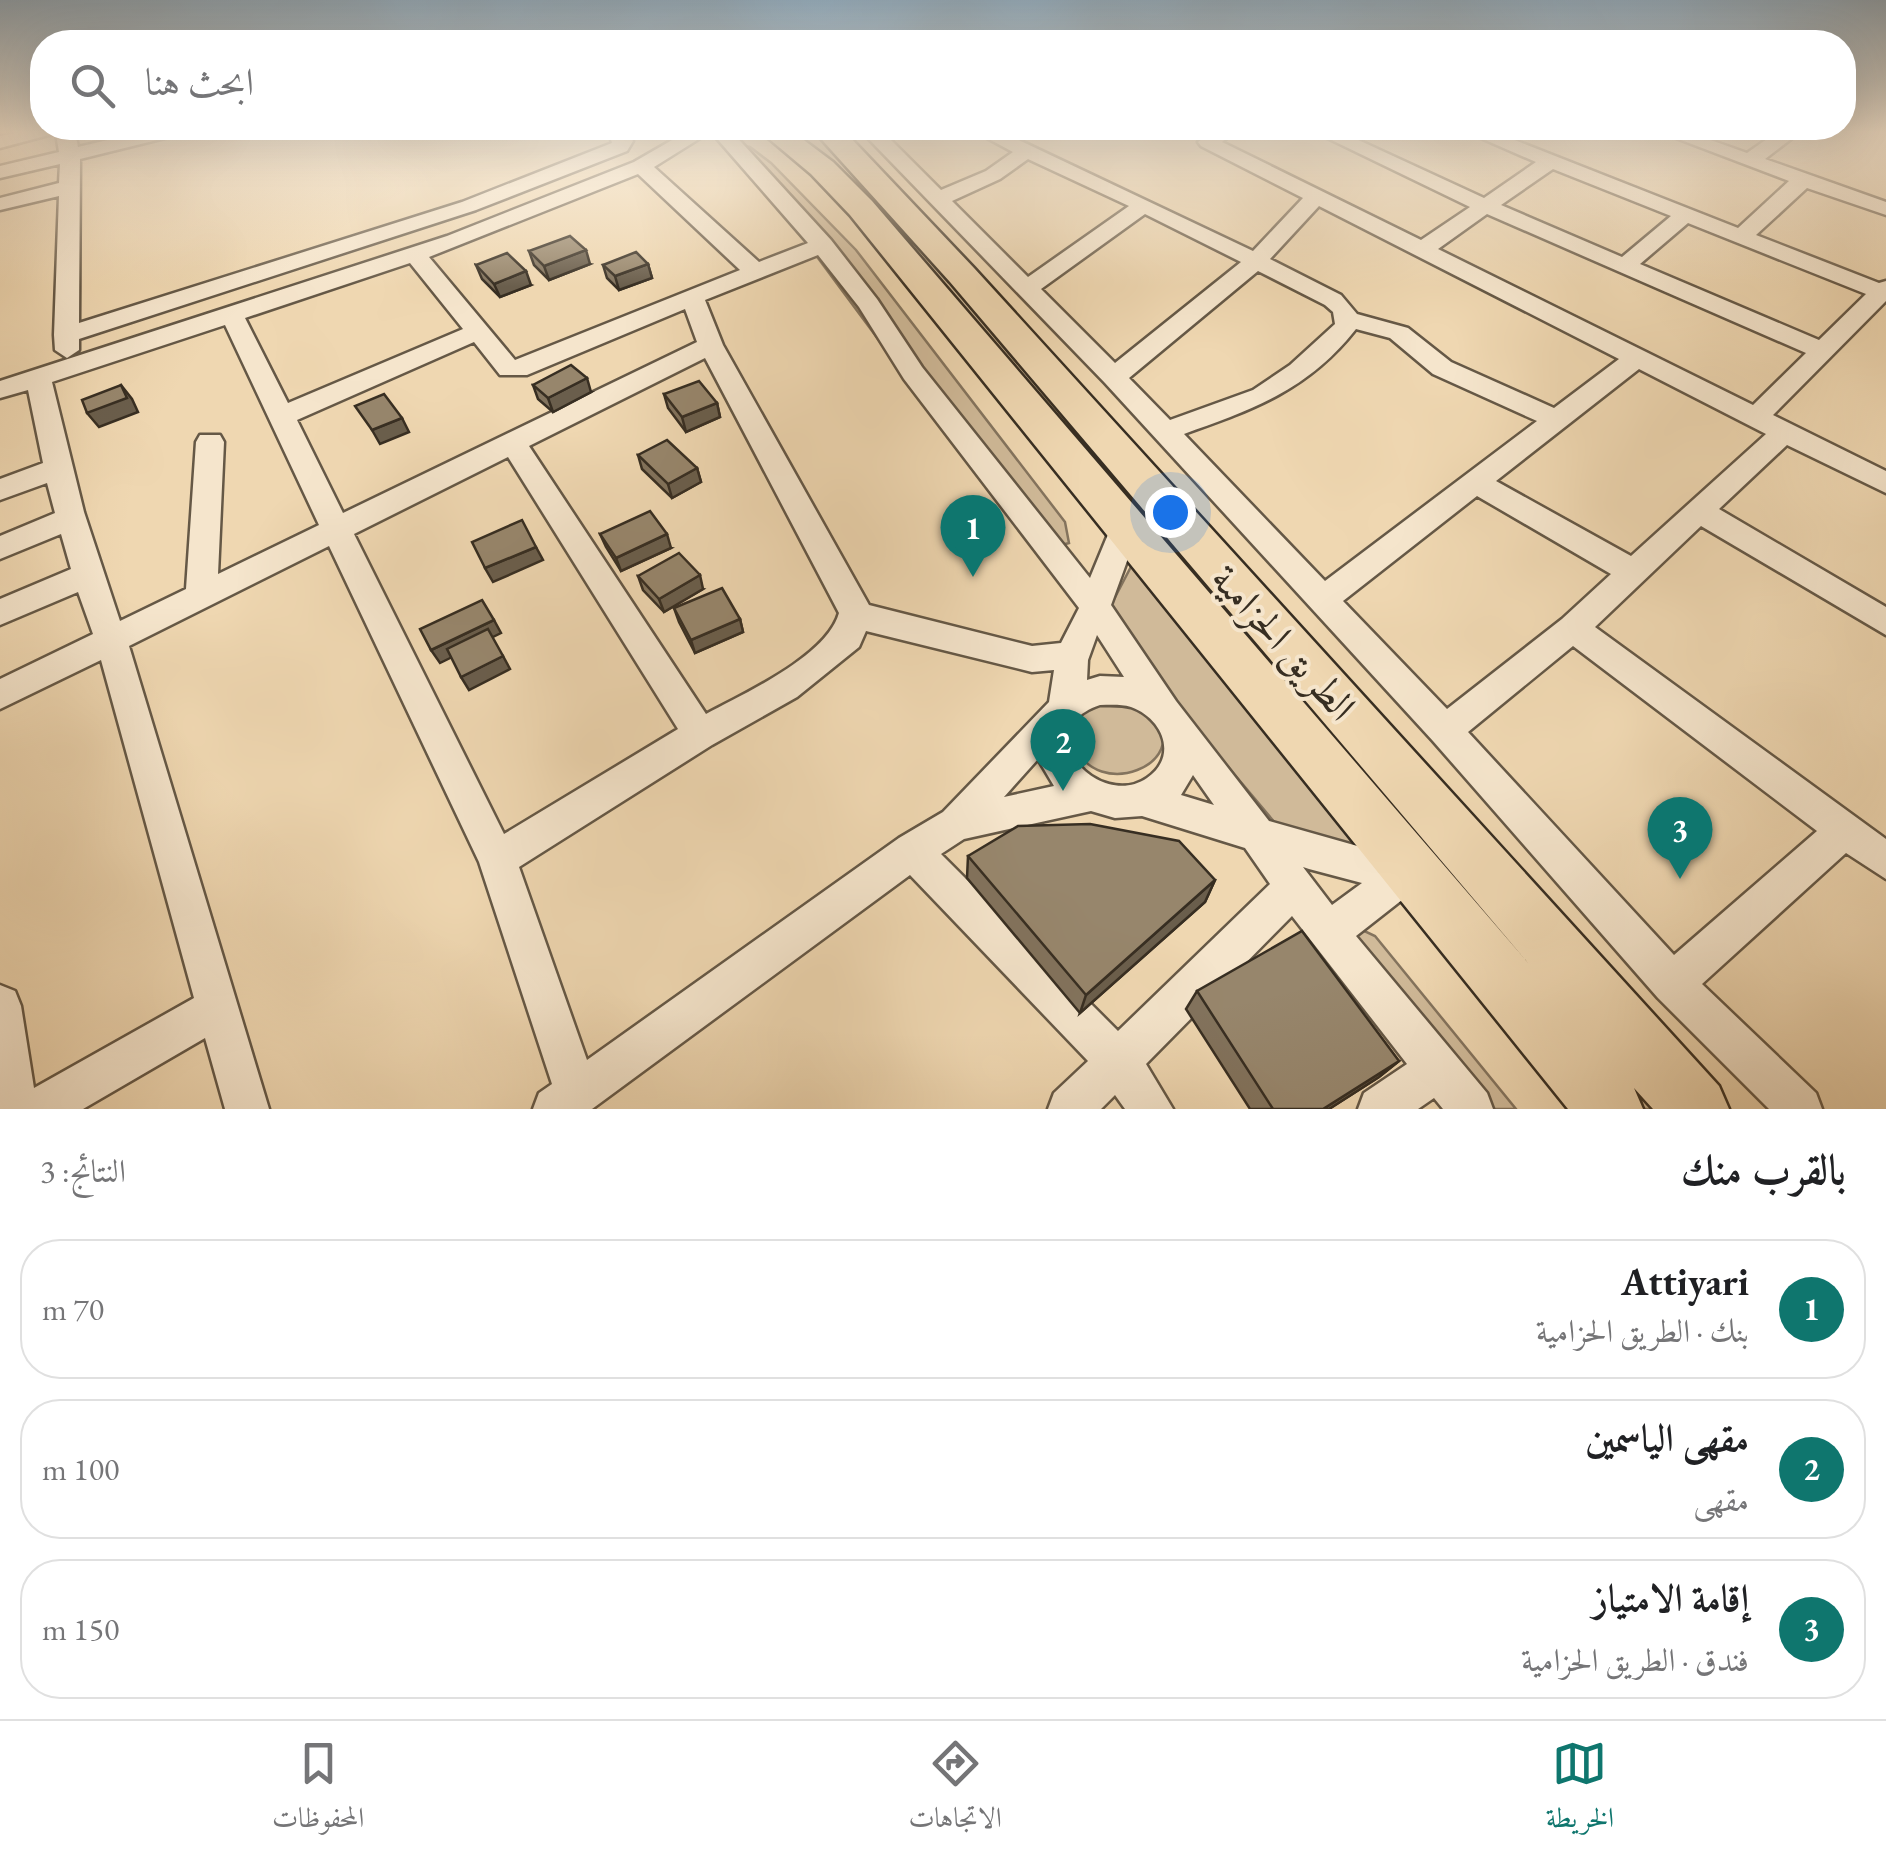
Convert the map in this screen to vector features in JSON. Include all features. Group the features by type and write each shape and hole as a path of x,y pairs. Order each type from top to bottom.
{"highway":[{"name":"الطريق الحزامية","path":"837,184 861,208 1121,535 1610,1109"},
{"name":"الطريق الحزامية","path":"878,184 1696,1109"}],"street":[{"path":"69,184 66,336 53,373 55,468 86,575 112,642 246,1109"},
{"path":"66,336 468,206 525,184"},
{"path":"0,390 415,255 596,184"},
{"path":"660,184 754,270"},
{"path":"766,184 823,245 869,304 913,373 1095,606 1328,933 1471,1109"},
{"path":"925,184 1114,377 1445,730 1672,984 1800,1109"},
{"path":"940,198 973,184"},
{"path":"1101,184 1333,300 1347,319 1342,330 1284,383 1242,404 1163,432"},
{"path":"1294,184 1886,483"},
{"path":"1437,184 1822,350"},
{"path":"1422,250 1516,184"},
{"path":"1605,184 1884,291 1756,418"},
{"path":"1741,237 1800,184"},
{"path":"1815,184 1886,209"},
{"path":"0,204 69,188"},
{"path":"1114,377 1256,261 1316,197"},
{"path":"1028,288 1144,204"},
{"path":"1626,266 1685,215"},
{"path":"415,255 504,366 520,369 823,245"},
{"path":"692,297 711,345 827,552 856,613 886,625 1032,659 1073,656"},
{"path":"233,317 497,859 566,1100 912,850 956,824 1063,707 1089,690 1114,687 1138,692 1169,715 1184,747 1180,770 1166,788 1144,800"},
{"path":"1347,319 1399,333 1442,368 1556,419"},
{"path":"280,417 477,332"},
{"path":"0,695 202,599 338,526 711,345"},
{"path":"1322,600 1637,358"},
{"path":"1445,730 1574,628 1784,432"},
{"path":"202,599 210,442"},
{"path":"512,442 700,734"},
{"path":"0,490 55,468"},
{"path":"1475,482 1633,572"},
{"path":"1698,510 1886,622"},
{"path":"0,548 70,518"},
{"path":"1064,566 1121,535"},
{"path":"1121,535 1073,656 1063,707 1050,735 1054,758 1068,779 1090,794 1117,802 1144,800 1413,879"},
{"path":"0,613 86,575"},
{"path":"497,859 700,734 786,688 848,638 856,613"},
{"path":"1574,628 1886,860"},
{"path":"956,824 1090,794"},
{"path":"1672,984 1845,830"},
{"path":"912,850 1119,1062 1151,1109"},
{"path":"1328,933 1413,879"},
{"path":"1070,1109 1294,886"},
{"path":"0,1006 16,1109"},
{"path":"40,1109 219,1007"},
{"path":"1380,1109 1438,1069"}],"shaded area":[{"path":"758,184 791,184 856,250 1065,522 1069,543 1036,552 792,223"},
{"path":"842,184 867,184 911,233 1669,1109 1634,1109"},
{"path":"1134,561 1370,849 1281,830 1187,718 1111,605"},
{"path":"1128,699 1154,718 1163,734 1161,749 1152,761 1137,770 1120,774 1102,771 1086,762 1074,744 1074,721 1081,708"},
{"path":"1341,920 1375,936 1516,1109 1457,1109"}],"building":[{"path":"570,236 586,250 544,266 529,251"},
{"path":"636,252 648,264 615,276 603,265"},
{"path":"507,253 526,271 494,284 476,265"},
{"path":"571,365 587,378 548,398 533,385"},
{"path":"699,381 717,403 682,417 664,394"},
{"path":"121,385 127,398 87,413 82,400"},
{"path":"384,394 402,418 372,430 355,406"},
{"path":"667,440 697,468 668,484 638,455"},
{"path":"650,511 667,534 616,558 600,534"},
{"path":"522,520 536,547 485,568 472,542"},
{"path":"679,553 700,575 659,599 638,576"},
{"path":"722,588 740,619 691,640 674,608"},
{"path":"482,600 494,620 431,650 420,629"},
{"path":"488,629 503,656 461,677 447,649"},
{"path":"1090,824 1179,841 1215,880 1086,995 968,856 1018,826"},
{"path":"1302,931 1399,1061 1323,1109 1273,1109 1197,991"}],"place":[{"name":"Attiyari","path":"973,577"},
{"name":"مقهى الياسمين","path":"1063,791"},
{"name":"إقامة الامتياز","path":"1680,879"}]}
